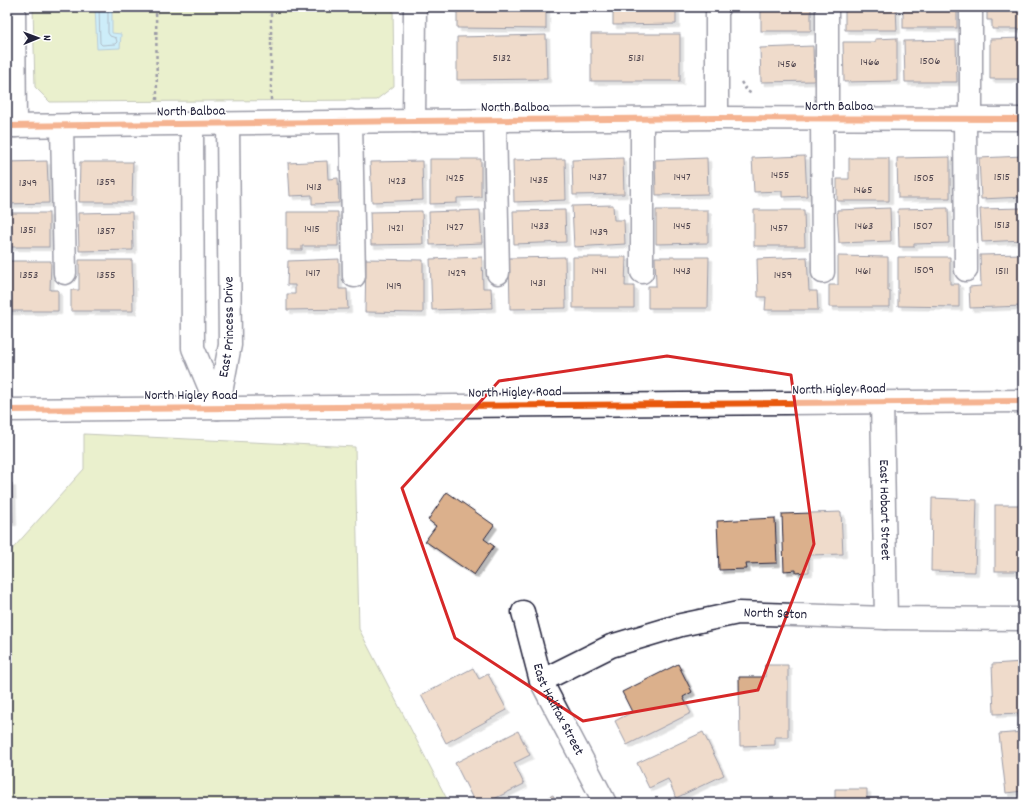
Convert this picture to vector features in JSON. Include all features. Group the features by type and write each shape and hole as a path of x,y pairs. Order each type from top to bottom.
{"street":[{"path":"11,126 14,7"},
{"path":"414,121 415,7"},
{"path":"717,7 717,118"},
{"path":"823,272 824,119 827,7"},
{"path":"966,270 971,7"},
{"name":"North Balboa","path":"11,126 717,118 1023,119"},
{"path":"642,119 642,272"},
{"path":"495,120 498,273"},
{"path":"351,121 354,276"},
{"name":"East Princess Drive","path":"192,124 192,348 218,408"},
{"name":"East Princess Drive","path":"218,408 230,345 228,124"},
{"path":"62,126 65,273"},
{"name":"North Higley Road","path":"7,410 882,401 1023,401"},
{"name":"East Hobart Street","path":"882,401 886,618"},
{"name":"East Halifax Street","path":"523,612 541,680 605,803"},
{"name":"North Seton","path":"541,680 611,646 681,625 738,613 886,618 1023,619"}],"path":[{"path":"156,7 157,104"},
{"path":"271,7 271,103"}],"highlighted area":[{"path":"667,356 791,375 814,544 758,690 583,721 455,638 402,488 499,381"}],"green space":[{"path":"33,7 393,7 394,86 376,100 50,102 35,87"},
{"path":"84,434 355,447 359,629 449,803 7,803 7,555 84,469"}],"water":[{"path":"95,7 112,7 112,33 121,34 120,48 97,49"}],"building":[{"path":"457,7 546,7 546,29 457,28"},
{"path":"613,7 676,7 676,24 613,25"},
{"path":"761,7 811,7 811,31 761,31"},
{"path":"845,7 896,7 897,30 845,30"},
{"path":"903,7 957,7 957,28 903,28"},
{"path":"987,7 1023,7 1023,29 992,29 992,20 987,20"},
{"path":"591,34 680,34 680,81 591,81"},
{"path":"546,35 547,79 457,80 457,37"},
{"path":"897,38 897,81 844,82 843,42 875,42 875,39"},
{"path":"1023,38 1023,79 990,79 990,39"},
{"path":"956,40 957,82 905,82 904,41"},
{"path":"813,46 814,81 761,82 760,48"},
{"path":"805,156 807,196 782,197 782,191 754,192 752,158"},
{"path":"1023,156 1023,197 981,199 979,158"},
{"path":"950,157 950,198 898,198 897,158"},
{"path":"623,158 624,194 573,195 572,160"},
{"path":"707,158 708,194 656,195 655,160"},
{"path":"849,158 889,158 889,201 837,201 837,179 849,179"},
{"path":"430,159 481,159 481,197 457,198 457,203 430,204"},
{"path":"565,159 566,200 514,202 513,160"},
{"path":"47,161 49,203 7,204 7,162"},
{"path":"327,161 328,179 338,178 339,203 312,204 312,195 290,196 288,163"},
{"path":"422,161 423,200 372,202 370,162"},
{"path":"80,162 133,162 132,202 79,202"},
{"path":"613,205 614,220 624,220 625,244 574,247 572,206"},
{"path":"890,208 891,241 839,243 837,210"},
{"path":"948,208 949,243 914,244 914,247 899,247 898,209"},
{"path":"1023,208 1023,240 982,242 980,209"},
{"path":"480,210 482,243 430,245 429,212"},
{"path":"565,210 566,242 514,244 513,211"},
{"path":"656,210 708,210 708,243 656,244"},
{"path":"754,210 804,210 805,246 754,246"},
{"path":"422,211 423,244 371,245 370,212"},
{"path":"132,212 133,250 79,251 78,213"},
{"path":"287,212 338,212 338,246 302,246 302,250 287,250"},
{"path":"7,213 49,213 49,247 7,247"},
{"path":"1023,254 1023,306 970,308 969,287 981,286 980,255"},
{"path":"838,256 888,257 888,291 890,291 890,307 829,307 829,285 838,285"},
{"path":"482,257 483,288 491,288 492,308 432,310 430,259"},
{"path":"565,257 566,308 510,309 509,258"},
{"path":"573,257 626,257 625,286 634,286 634,308 573,308"},
{"path":"655,257 709,257 708,308 648,308 648,286 656,286"},
{"path":"807,257 809,291 817,291 818,310 765,310 766,297 758,297 757,259"},
{"path":"898,257 950,257 950,284 959,284 959,307 898,306"},
{"path":"339,259 339,289 347,289 348,309 287,310 287,294 295,294 295,285 287,285 288,261"},
{"path":"366,259 423,260 423,313 365,312"},
{"path":"79,260 132,260 133,311 71,311 71,290 79,290"},
{"path":"7,261 51,261 50,290 58,290 58,311 7,311"},
{"path":"12,483 13,522 7,522 7,484"},
{"path":"447,492 494,525 484,539 494,546 474,575 425,541 436,526 428,520"},
{"path":"932,498 977,500 975,572 931,571"},
{"path":"995,505 1023,505 1023,571 995,571"},
{"path":"841,512 843,554 809,555 809,572 796,573 796,570 784,571 782,514"},
{"path":"775,518 777,563 746,564 747,569 719,570 717,521"},
{"path":"1023,662 1023,713 994,714 992,664"},
{"path":"678,664 692,692 683,697 691,713 627,745 615,721 632,712 622,692"},
{"path":"765,665 788,665 788,737 775,737 775,745 740,746 739,677 765,677"},
{"path":"473,668 479,679 488,674 507,710 446,743 421,695"},
{"path":"518,731 530,755 514,763 524,784 486,803 475,803 455,763"},
{"path":"703,732 724,775 676,798 668,779 649,788 637,763"},
{"path":"1023,732 1023,791 1006,793 999,734"},
{"path":"835,789 867,789 867,798 892,798 892,803 835,803"},
{"path":"553,795 557,803 536,803"},
{"path":"787,799 789,803 779,803"}],"cycle path":[{"path":"7,126 717,118 1023,119"},
{"path":"7,410 1023,401"}]}
